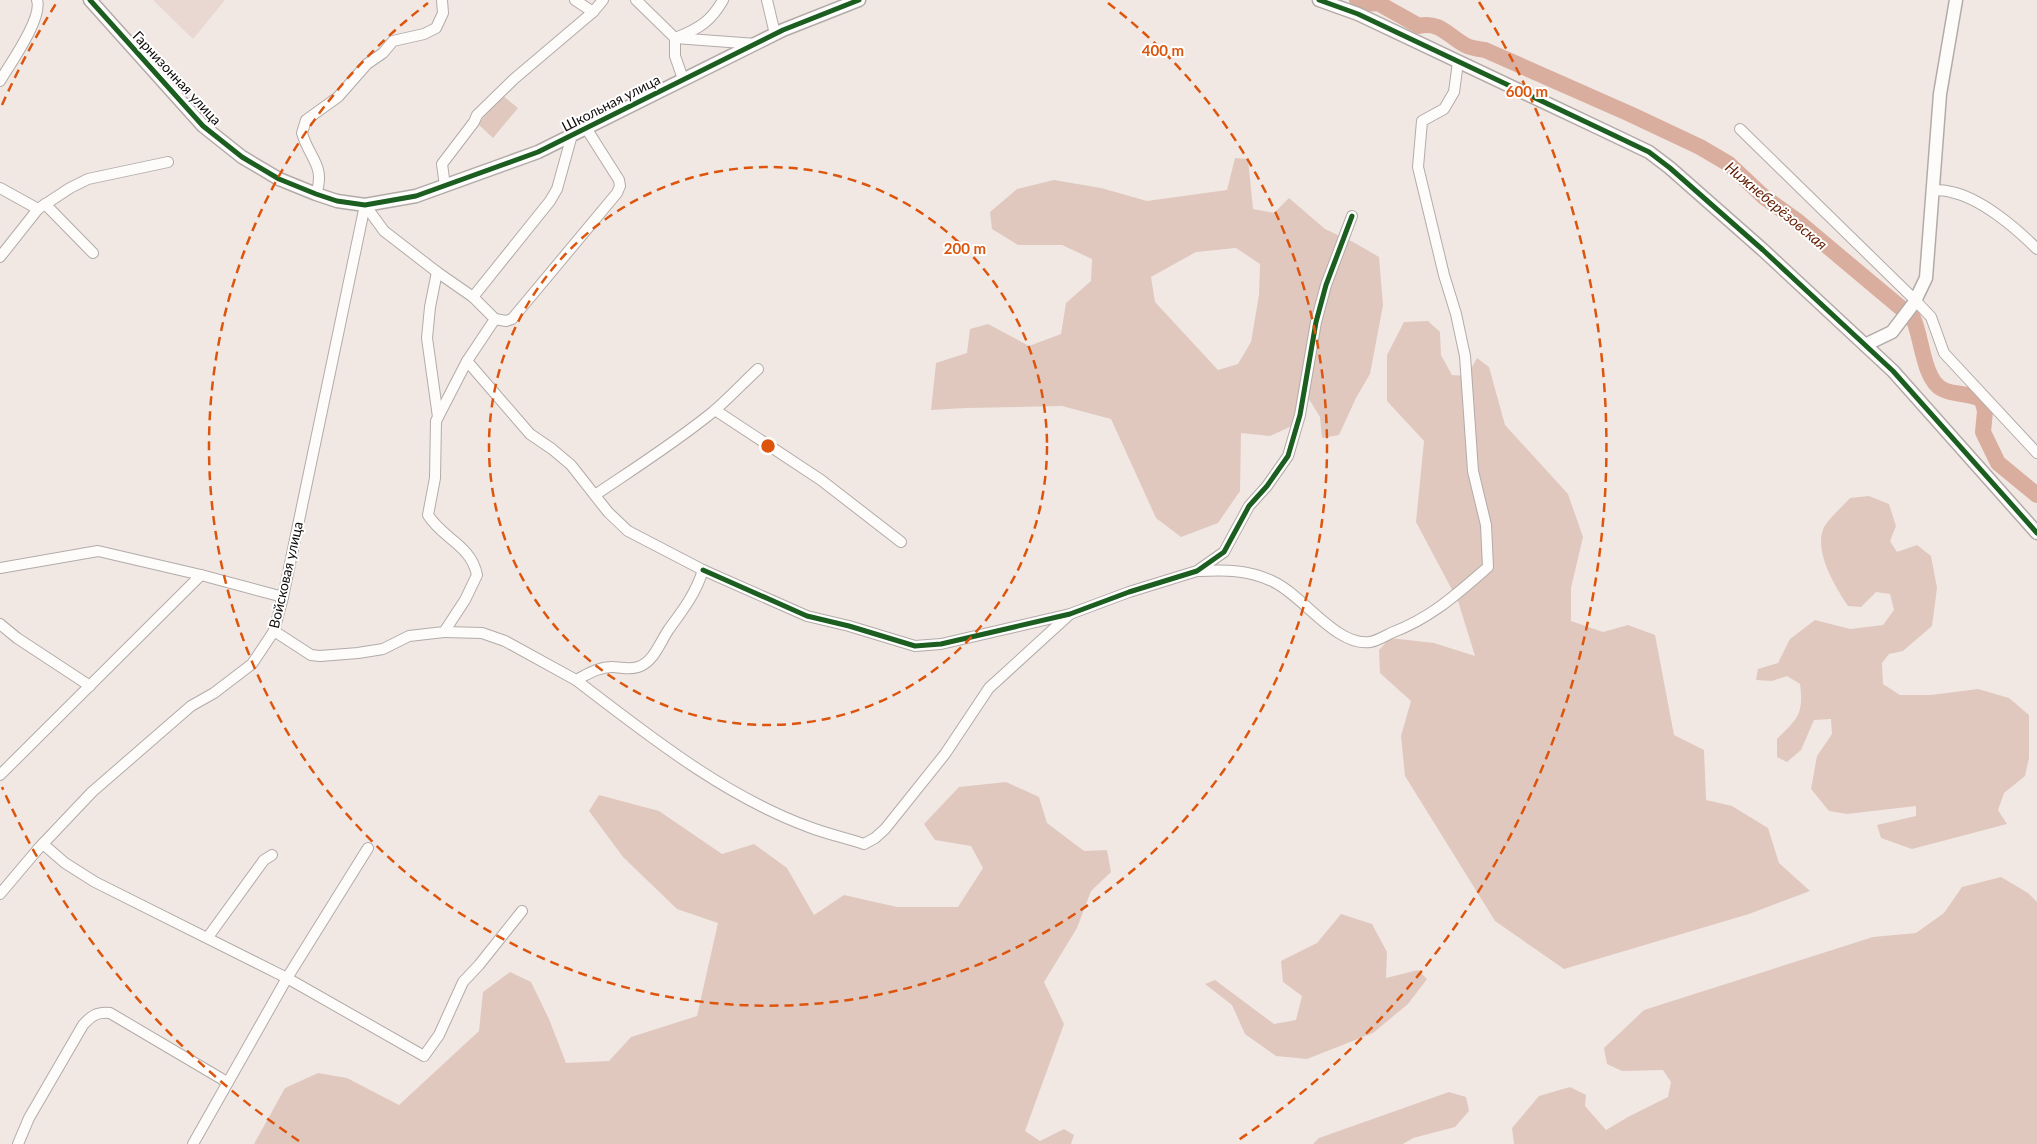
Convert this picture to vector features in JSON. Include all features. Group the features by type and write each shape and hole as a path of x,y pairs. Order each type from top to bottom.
{"street":[{"path":"0,81 33,26 39,4 37,0"},
{"name":"Гарнизонная улица","path":"90,0 203,126 242,157 279,179 316,194 337,201 365,204"},
{"path":"316,194 319,184 319,168 302,133 306,120 338,97 367,64 383,53 393,41 424,34 436,28 443,13 442,0"},
{"path":"575,0 593,12"},
{"path":"445,186 442,164 474,122 477,115 514,78 593,12 603,0"},
{"path":"636,0 675,38 756,44"},
{"path":"675,38 703,26 714,15 723,0"},
{"path":"767,0 775,34"},
{"name":"Школьная улица","path":"365,204 416,196 538,152 775,34 859,0"},
{"path":"1319,0 1358,14 1649,152 1670,168 1763,250 1892,371 2037,533"},
{"path":"1865,345 1892,332 1916,300 1926,278 1940,94 1956,0"},
{"path":"675,38 674,56 683,79"},
{"path":"467,361 530,434 571,465 628,531 703,570 807,616 849,626 915,646 955,641 1070,614 1129,592 1197,571 1232,570 1253,573 1274,582 1340,634 1357,641 1370,642 1399,630 1442,607 1488,567 1486,526 1473,470 1465,356 1418,167 1422,121 1444,109 1454,92 1458,62"},
{"path":"365,204 384,230 437,272 473,297 495,319 502,321 512,319 617,193 620,186 619,180 586,128"},
{"path":"1740,129 1916,300 1931,318 1944,353 2037,453"},
{"path":"473,297 550,201 557,189 572,135"},
{"path":"0,257 41,207 70,188 88,179 168,162"},
{"path":"0,188 41,207 93,253"},
{"path":"1932,190 1952,192 1974,201 2019,232 2037,249"},
{"name":"Войсковая улица","path":"0,894 43,844 92,792 184,712 214,693 252,664 274,631 283,597 365,204"},
{"path":"1197,571 1224,552 1249,506 1268,486 1288,456 1300,415 1316,322 1326,285 1352,216"},
{"path":"437,272 430,306 428,338 438,418 435,478 428,515 433,522 472,558 477,575 465,600 444,632"},
{"path":"438,418 467,361 495,319"},
{"path":"595,495 657,454 716,410 758,369"},
{"path":"716,410 820,480 901,542"},
{"path":"0,568 98,551 202,575 283,597"},
{"path":"576,680 594,670 603,668 628,669 643,666 652,658 668,630 686,606 698,586 703,570"},
{"path":"0,775 202,575"},
{"path":"274,631 311,655 320,656 383,649 410,636 444,632 482,633 505,641 576,680 655,740 744,797 809,827 864,844 875,838 885,829 945,754 989,688 1070,614"},
{"path":"0,624 17,638 90,686"},
{"path":"43,844 65,863 95,882 287,978 424,1056 440,1035 463,982 522,911"},
{"path":"193,1144 287,978 368,848"},
{"path":"208,937 264,860 272,855"},
{"path":"18,1144 29,1118 84,1025 92,1015 110,1013 227,1082"}],"shaded area":[{"path":"153,0 225,0 193,39"},
{"path":"502,95 518,108 493,138 478,124"},
{"path":"1235,158 1248,159 1253,209 1274,213 1289,198 1325,229 1379,257 1383,305 1370,374 1356,398 1339,435 1322,438 1320,417 1301,386 1294,425 1270,436 1241,433 1240,491 1218,523 1181,537 1156,518 1111,419 1062,406 931,410 936,363 967,353 970,329 988,324 1029,346 1061,334 1066,303 1091,281 1092,259 1062,245 1018,245 992,229 990,212 1017,189 1054,180 1101,188 1147,201 1227,190","holes":["1236,248 1260,264 1259,295 1251,342 1238,364 1218,370 1155,302 1151,277 1196,252"]},
{"path":"1428,321 1440,332 1441,355 1452,375 1467,376 1477,358 1489,367 1505,425 1568,494 1583,537 1571,588 1571,621 1603,632 1628,625 1655,635 1674,735 1704,750 1706,800 1732,806 1768,828 1779,863 1810,891 1749,914 1564,969 1495,921 1405,776 1401,736 1411,701 1380,673 1379,650 1390,638 1434,643 1475,656 1458,601 1416,522 1424,441 1387,401 1387,355 1404,322"},
{"path":"1869,496 1889,504 1896,526 1890,541 1897,552 1917,545 1931,556 1937,588 1932,626 1903,651 1889,654 1882,663 1883,684 1900,695 1931,695 1978,689 2009,698 2029,715 2029,758 2025,776 2004,793 1998,810 2007,824 1912,849 1881,838 1877,825 1916,816 1916,806 1847,814 1829,811 1811,789 1817,756 1832,734 1831,719 1814,720 1801,750 1787,762 1777,757 1777,739 1798,716 1800,710 1800,684 1787,676 1772,681 1756,680 1758,669 1778,663 1790,639 1815,620 1850,629 1883,625 1894,610 1890,594 1876,592 1861,607 1848,606 1837,589 1823,557 1821,536 1827,523 1850,498"},
{"path":"1006,782 1039,797 1047,823 1084,851 1107,850 1111,872 1091,891 1077,928 1044,982 1064,1024 1025,1131 1040,1141 1064,1129 1074,1135 1071,1144 254,1144 285,1088 318,1073 347,1078 399,1105 479,1031 483,992 510,972 531,982 549,1019 566,1063 609,1061 631,1037 697,1016 718,923 677,909 623,857 589,811 599,795 659,811 722,854 754,844 787,868 814,915 844,895 897,907 958,907 983,868 971,846 935,840 924,824 959,787"},
{"path":"2001,877 2028,893 2037,902 2037,1144 1514,1144 1512,1128 1539,1096 1570,1087 1586,1095 1585,1106 1606,1130 1668,1097 1671,1082 1663,1070 1622,1071 1607,1064 1604,1048 1644,1010 1873,937 1916,933 1944,913 1962,887"},
{"path":"1341,914 1372,924 1387,952 1386,978 1418,970 1427,979 1408,1004 1373,1033 1307,1059 1276,1056 1245,1034 1232,1005 1205,984 1215,980 1274,1024 1296,1020 1302,996 1283,982 1281,961 1317,943"},
{"path":"1449,1092 1466,1097 1469,1111 1455,1127 1413,1138 1403,1144 1313,1144 1319,1138"}],"waterway":[{"name":"Нижнеберёзовская","path":"1357,0 1364,4 1378,3 1419,26 1438,27 1467,46 1485,50 1630,114 1700,147 1729,164 1764,197 1796,220 1913,318 1927,367 1936,384 1952,393 1972,396 1982,400 1985,411 1983,432 1998,463 2037,495"}],"cycle path":[{"path":"90,0 203,126 242,157 279,179 316,194 337,201 365,205 416,196 538,152 783,30 859,0"},
{"path":"1319,0 1358,14 1649,152 1670,168 1763,250 1893,371 2037,533"},
{"path":"703,570 807,616 849,626 915,646 941,644 1070,614 1129,592 1197,571 1224,552 1249,506 1267,486 1288,456 1300,415 1316,322 1326,285 1352,216"}]}
